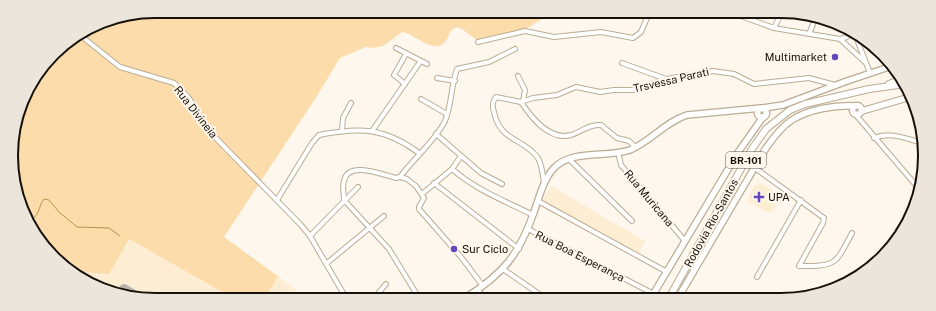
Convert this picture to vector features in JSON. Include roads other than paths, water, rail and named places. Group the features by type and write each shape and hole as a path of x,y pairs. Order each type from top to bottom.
{"highway":[{"name":"Rodovia Rio-Santos","path":"672,293 752,149 766,129 790,110 800,106 878,87 896,81"},
{"name":"Rodovia Rio-Santos","path":"878,87 899,85"}],"main road":[{"path":"473,293 503,269 519,249 528,229 544,183 553,169 569,159 618,152 634,147 676,119 687,115 751,109 761,113 835,85 886,68"},
{"path":"854,114 852,109 859,109 906,98"},
{"path":"681,293 754,168 778,132 791,120 805,114 839,106 859,109"},
{"path":"839,106 847,108 854,114"},
{"path":"654,293 739,151 757,128 761,113"}],"street":[{"path":"478,42 525,31 554,37 601,32 633,38 641,32 647,18"},
{"path":"748,18 774,28 840,39 847,38 849,36"},
{"path":"774,28 779,18"},
{"path":"809,34 814,22"},
{"name":"Rua Divineia","path":"84,38 120,66 174,83 189,98 207,129 310,236 343,293"},
{"path":"840,39 866,63"},
{"path":"857,41 870,73"},
{"path":"396,48 420,62 427,64"},
{"path":"400,177 436,134 447,114 456,72 459,68 489,62 515,49"},
{"path":"405,84 394,75 406,54"},
{"path":"372,131 420,62"},
{"path":"622,63 666,79"},
{"name":"Trsvessa Parati","path":"544,183 539,160 534,154 507,136 495,120 492,106 496,97 522,101 557,95 576,87 594,92 634,90 666,79 713,70 734,74 754,84 809,78 835,85"},
{"path":"518,76 524,90 522,101 536,122 545,130 563,136 570,135 590,126 601,125 612,134 629,141 634,147"},
{"path":"437,78 455,80"},
{"path":"422,99 447,114"},
{"path":"342,130 343,118 350,103"},
{"path":"859,109 866,128"},
{"path":"854,114 915,184"},
{"path":"277,200 314,139 319,135 342,130 359,129 372,131 404,144 419,153"},
{"path":"436,134 481,173 502,184"},
{"path":"874,138 882,134 917,142"},
{"name":"Rua Muricana","path":"618,152 621,165 685,241"},
{"path":"422,194 452,169 461,156"},
{"path":"569,159 632,221"},
{"path":"754,168 822,215 824,220 799,266 831,264 838,259 852,233"},
{"path":"416,293 389,249 368,228 344,200 344,179 348,173 354,170 362,169 396,178 400,177 412,183 424,198 419,209 461,257 483,293"},
{"path":"452,169 465,181 533,214"},
{"path":"434,183 519,249"},
{"path":"310,236 358,187"},
{"path":"757,277 801,200"},
{"path":"538,201 667,272"},
{"path":"327,263 384,216"},
{"name":"Rua Boa Esperança","path":"528,229 646,293"},
{"path":"503,269 538,293"},
{"path":"378,293 386,284"}],"waterway":[{"path":"34,219 44,199 49,200 59,212 77,227 109,228 120,236"}],"place":[{"name":"Multimarket","path":"835,57"},
{"name":"UPA","path":"759,197"},
{"name":"Sur Ciclo","path":"454,249"}]}
